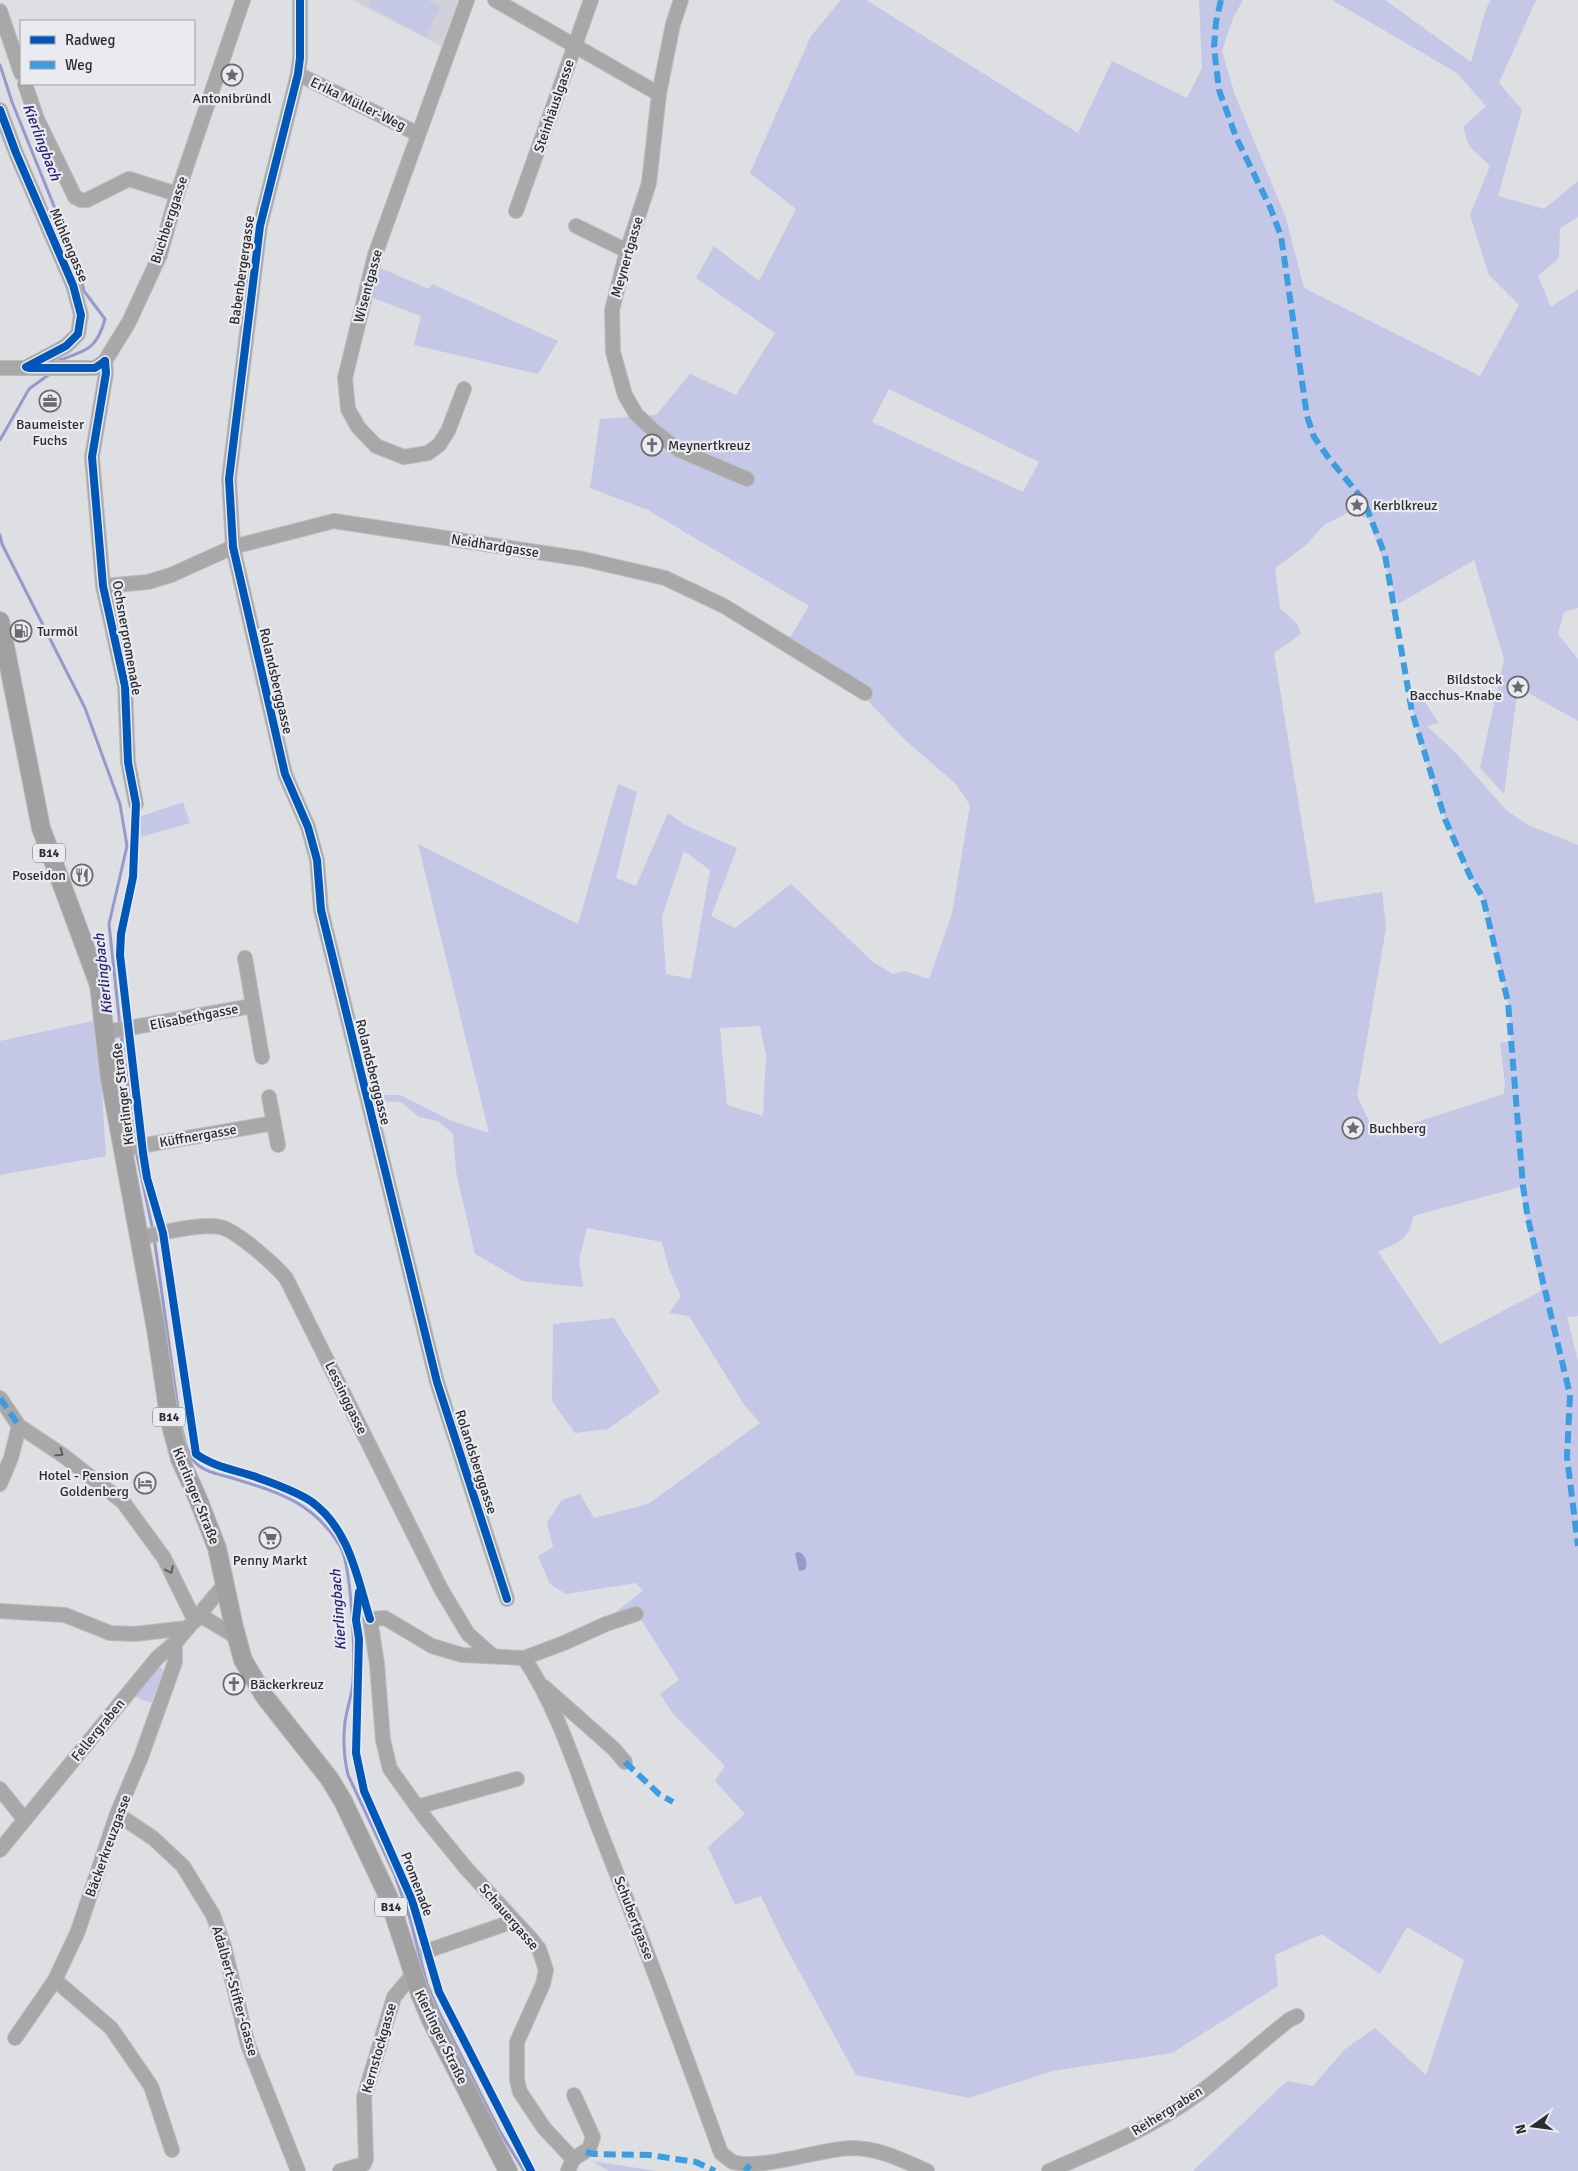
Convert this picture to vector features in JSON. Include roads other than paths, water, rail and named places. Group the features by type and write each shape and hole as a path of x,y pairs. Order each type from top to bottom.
{"main road":[{"name":"Kierlinger Straße","path":"0,621 2,646 41,828 99,985 114,1032 110,1080 130,1148 149,1236 170,1422 180,1459 210,1527 243,1660 265,1697 329,1778 343,1800 388,1896 413,1974 431,2020 508,2171"}],"street":[{"name":"Buchberggasse","path":"105,361 129,322 160,255 177,194 244,0"},
{"name":"Babenbergergasse","path":"233,548 229,479 260,226 298,74 300,58 300,0"},
{"name":"Wisentgasse","path":"464,389 448,431 440,445 428,453 413,456 396,454 376,446 352,418 346,400 345,378 375,255 418,134 432,103 467,0"},
{"path":"495,0 659,94"},
{"name":"Steinhäuslgasse","path":"516,211 591,0"},
{"name":"Meynertgasse","path":"681,0 673,24 659,94 649,183 627,251 612,310 613,352 626,395 636,414 679,450 747,480"},
{"path":"0,11 20,70"},
{"name":"Erika Müller-Weg","path":"298,74 418,134"},
{"name":"Mühlengasse","path":"25,85 37,119 75,197 87,200 129,179 177,194"},
{"name":"Mühlengasse","path":"0,110 16,153 74,285 81,315 78,334 66,346 26,368"},
{"path":"576,226 627,251"},
{"path":"0,368 95,368 105,361"},
{"name":"Ochsnerpromenade","path":"105,361 106,373 92,457 103,586 125,686 128,762 136,804"},
{"name":"Neidhardgasse","path":"103,586 148,582 171,575 233,548 334,521 583,559 665,578 715,602 865,692"},
{"name":"Rolandsberggasse","path":"233,548 284,774 308,827 317,860 321,910 437,1382 507,1599"},
{"name":"Elisabethgasse","path":"245,958 262,1057"},
{"name":"Elisabethgasse","path":"114,1032 252,1006"},
{"path":"269,1097 278,1145"},
{"name":"Küffnergasse","path":"130,1148 274,1123"},
{"name":"Lessinggasse","path":"149,1236 187,1228 219,1226 232,1231 277,1267 286,1278 441,1589 468,1634 493,1656"},
{"path":"0,1398 19,1426 64,1456 123,1502 164,1558 194,1621"},
{"path":"0,1484 11,1458 19,1426"},
{"name":"Fellergraben","path":"0,1850 156,1658 175,1643 225,1584"},
{"path":"0,1611 65,1615 110,1633 134,1634 194,1621 236,1637"},
{"path":"493,1656 524,1658 606,1624 636,1614"},
{"name":"Schauergasse","path":"493,1656 462,1655 432,1646 385,1618 370,1619 378,1664 381,1722 386,1756 397,1780 465,1867 538,1949 546,1970 543,1984 517,2042 518,2086 570,2165"},
{"name":"Bäckerkreuzgasse","path":"15,2038 54,1980 78,1931 117,1814 141,1757 174,1662 175,1643"},
{"name":"Schubertgasse","path":"524,1658 542,1685 667,2003 721,2153 732,2162 750,2165 821,2151 851,2148 886,2152 927,2171"},
{"name":"Schubertgasse","path":"542,1685 614,1749 625,1762"},
{"path":"417,1807 517,1779"},
{"path":"0,1789 24,1819"},
{"name":"Adalbert-Stifter-Gasse","path":"117,1814 153,1838 183,1866 213,1915 224,1946 248,2045 298,2171"},
{"path":"427,1951 514,1921"},
{"name":"Kernstockgasse","path":"340,2171 364,2164 366,2159 364,2096 394,1997 413,1974"},
{"path":"54,1980 111,2028 116,2035 151,2086 172,2150"},
{"name":"Reihergraben","path":"1049,2171 1103,2148 1192,2099 1297,2016"},
{"path":"570,2165 590,2149 593,2138 574,2096"}],"water":[{"path":"799,1552 805,1557 806,1565 805,1570 799,1571 795,1553"}],"waterway":[{"name":"Kierlingbach","path":"0,65 12,102 77,263 84,291 105,319 98,337 90,347 60,360 58,363"},
{"name":"Kierlingbach","path":"0,440 29,389 51,373"},
{"name":"Kierlingbach","path":"0,535 2,544 85,708 120,804 127,846 109,924 120,1026"},
{"name":"Kierlingbach","path":"121,1033 135,1143"},
{"name":"Kierlingbach","path":"136,1151 153,1231"},
{"name":"Kierlingbach","path":"154,1237 180,1423 191,1457 198,1465 207,1470 264,1488 293,1501 318,1519 330,1531 340,1546 344,1557 350,1591 353,1632 353,1681 344,1735 348,1775 394,1873 409,1915 427,1984 439,2012 499,2130 524,2171"}],"place":[{"name":"Antonibründl","path":"232,75"},
{"name":"Baumeister Fuchs","path":"50,401"},
{"name":"Meynertkreuz","path":"652,445"},
{"name":"Kerblkreuz","path":"1357,505"},
{"name":"Turmöl","path":"21,631"},
{"name":"Bildstock Bacchus-Knabe","path":"1518,687"},
{"name":"Poseidon","path":"82,875"},
{"name":"Buchberg","path":"1353,1128"},
{"name":"Hotel - Pension Goldenberg","path":"145,1483"},
{"name":"Penny Markt","path":"270,1538"},
{"name":"Bäckerkreuz","path":"234,1684"}]}
